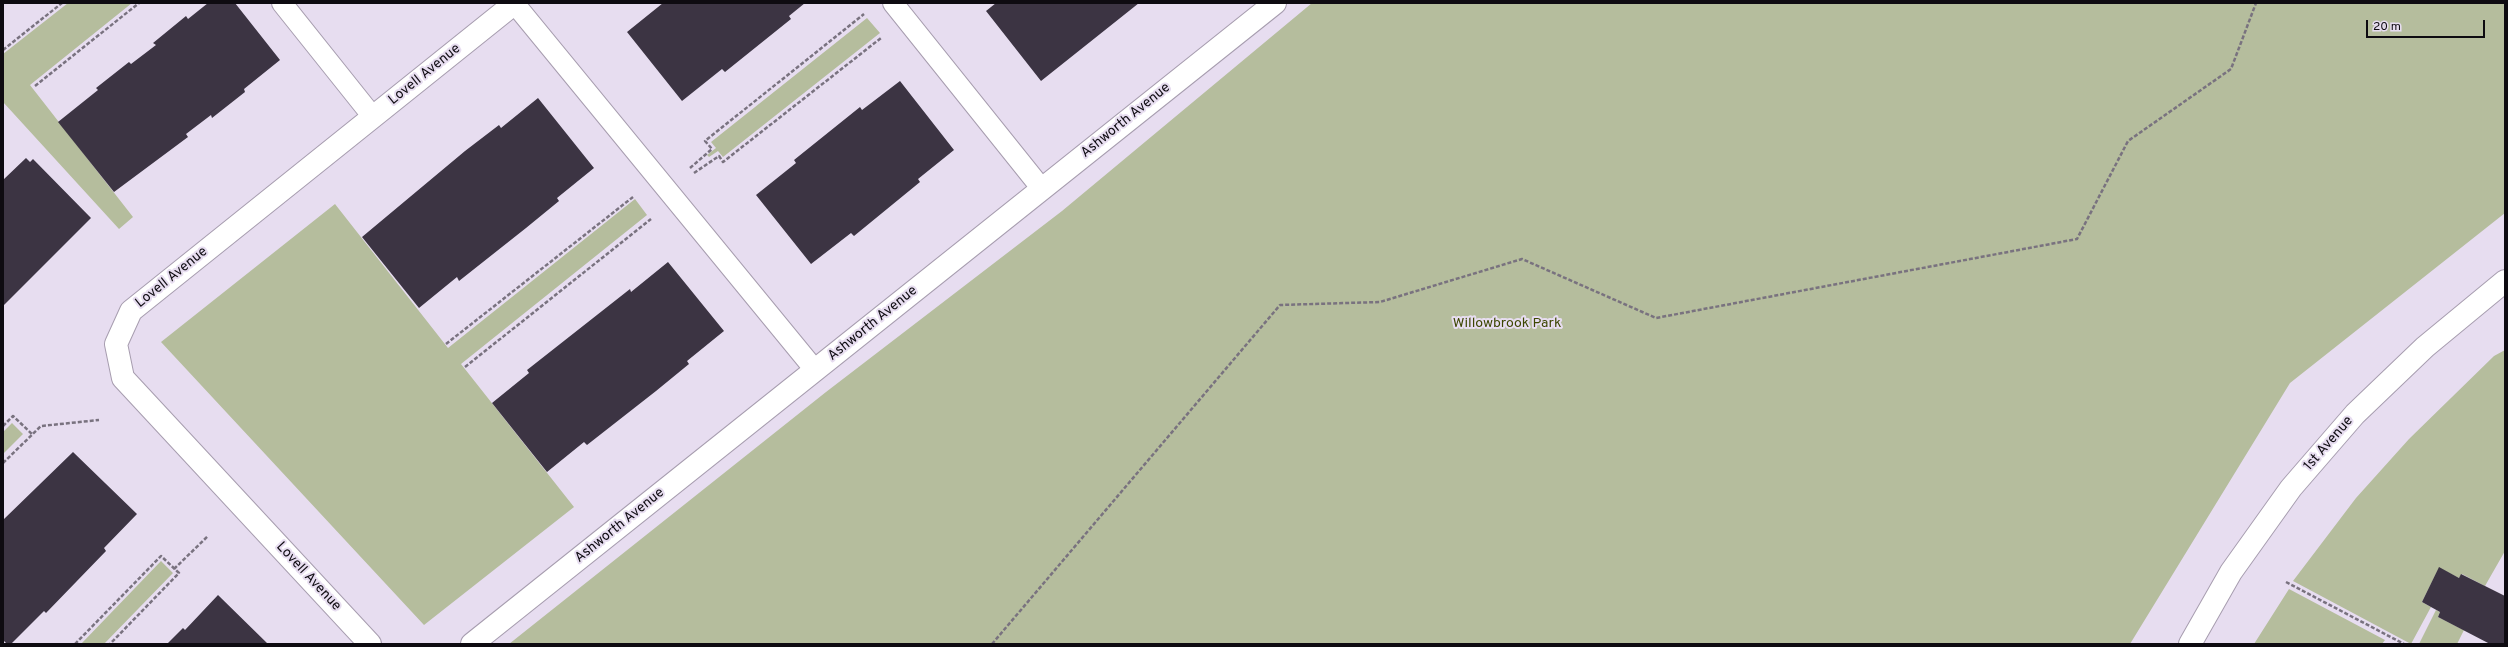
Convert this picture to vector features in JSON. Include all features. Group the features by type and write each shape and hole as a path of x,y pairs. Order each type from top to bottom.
{"street":[{"name":"Lovell Avenue","path":"370,644 123,378 116,344 131,311 514,3"},
{"name":"Ashworth Avenue","path":"472,644 1275,3"},
{"name":"1st Avenue","path":"2190,644 2231,572 2291,488 2355,414 2425,348 2501,292"}],"lane":[{"path":"282,3 373,117"},
{"path":"514,3 815,370"},
{"path":"893,3 1042,189"}],"path":[{"path":"3,50 62,3"},
{"path":"35,86 139,3"},
{"path":"992,644 1280,305 1380,302 1522,259 1656,318 2077,239 2128,142 2231,69 2256,3"},
{"path":"865,14 705,141 712,149 690,166 690,171 698,172 719,156 723,162 883,36"},
{"path":"446,344 634,196"},
{"path":"465,367 651,219"},
{"path":"3,426 13,416 32,434"},
{"path":"3,463 41,426 99,420"},
{"path":"174,569 208,536"},
{"path":"75,644 161,556 179,573 110,644"},
{"path":"2286,582 2404,644"}],"green space":[{"path":"68,3 132,3 30,85 133,217 119,229 3,102 3,54"},
{"name":"Willowbrook Park","path":"1312,3 2505,3 2505,213 2290,383 2130,644 509,644 826,392 1062,211"},
{"path":"867,18 880,33 723,157 718,151 709,157 707,155 716,148 711,142"},
{"path":"635,199 647,215 461,364 574,507 424,625 161,342 335,204 448,348"},
{"path":"2505,350 2505,551 2485,586 2462,574 2459,578 2439,568 2422,602 2431,607 2411,644 2293,581 2356,498 2409,439 2494,356"},
{"path":"12,423 23,434 3,454 3,432"},
{"path":"161,561 173,573 104,644 81,644"},
{"path":"2289,589 2385,640 2382,644 2254,644"},
{"path":"2436,610 2440,612 2438,617 2464,630 2457,644 2419,644"}],"building":[{"path":"208,3 235,3 280,60 244,89 245,92 212,118 211,115 186,134 188,137 114,192 58,122 98,90 96,88 129,62 131,64 156,45 153,43 186,16 188,19"},
{"path":"663,3 805,3 789,16 791,19 725,72 722,69 682,101 627,32"},
{"path":"996,3 1139,3 1041,81 986,11"},
{"path":"900,81 954,150 918,179 920,182 854,236 851,233 811,264 756,195 796,163 794,160 860,107 862,110"},
{"path":"538,98 594,168 557,198 559,201 526,228 459,281 457,277 419,308 362,237 465,151 499,125 501,128"},
{"path":"26,158 30,162 33,159 91,218 3,306 3,180"},
{"path":"668,262 724,331 687,361 689,364 656,391 587,445 584,442 547,472 492,403 529,373 527,370 630,289 631,292"},
{"path":"73,452 137,514 104,548 106,551 46,613 44,611 11,644 7,644 3,640 3,520"},
{"path":"2439,567 2459,578 2461,574 2505,596 2505,644 2490,644 2438,617 2440,612 2422,602"},
{"path":"218,595 268,644 167,644 183,628 185,630"}]}
